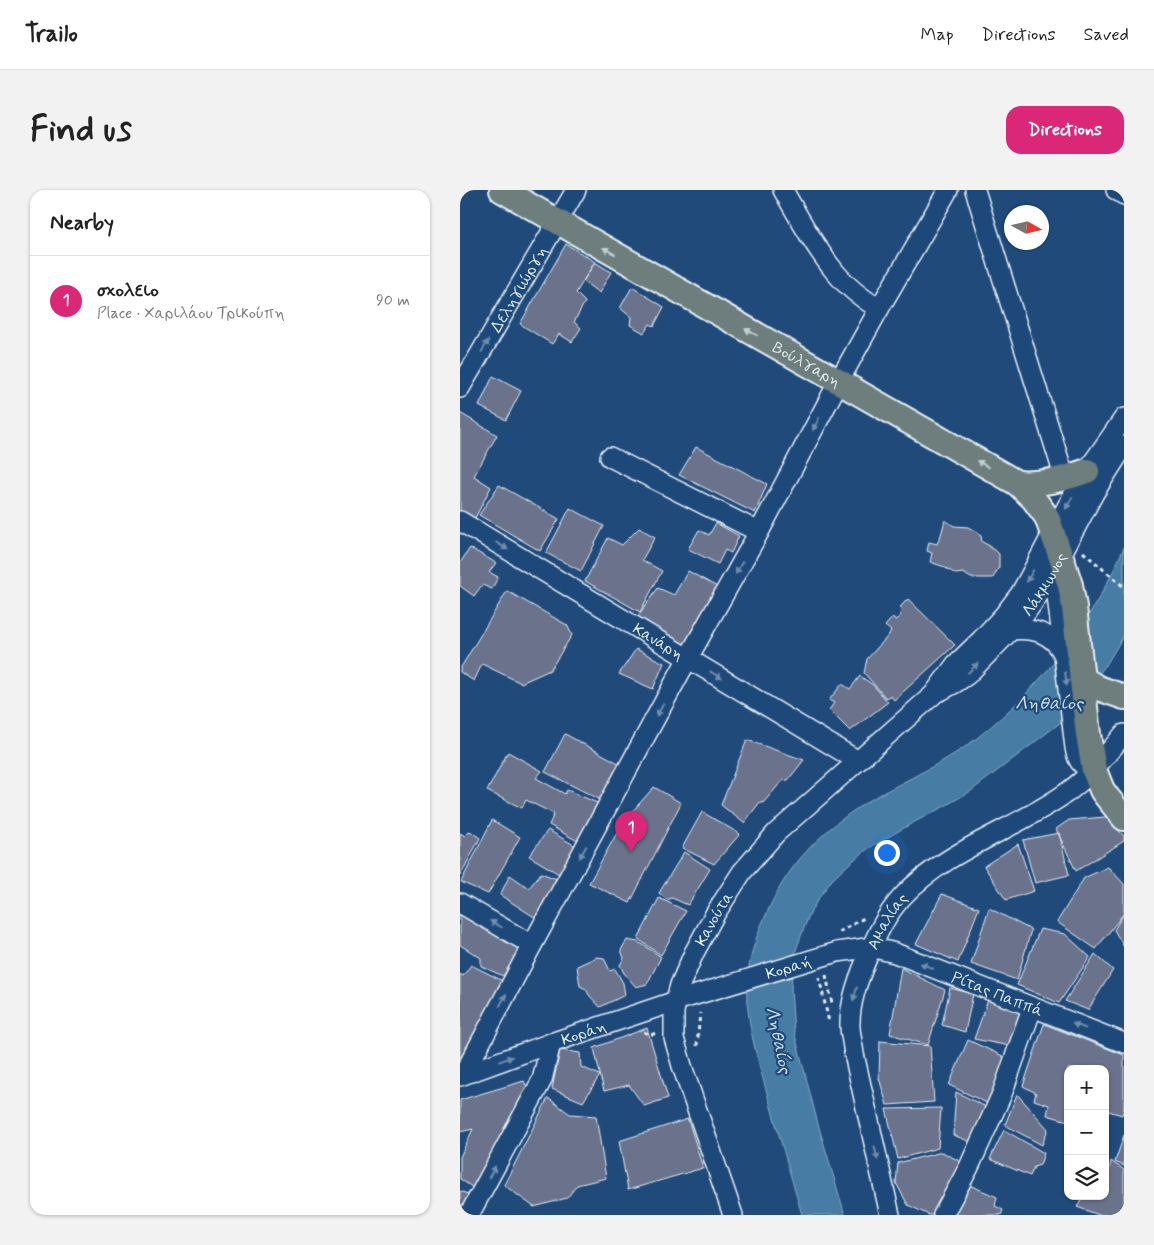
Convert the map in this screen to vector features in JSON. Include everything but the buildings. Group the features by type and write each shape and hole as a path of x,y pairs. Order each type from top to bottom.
{"main road":[{"name":"Βούλγαρη","path":"502,190 1017,483 1033,498 1066,546 1062,587 1074,608 1082,678 1081,741 1102,790 1124,818"},
{"path":"1017,483 1031,484 1065,479 1088,472"},
{"path":"1082,678 1105,691 1124,697"}],"street":[{"name":"Δεληγιώργη","path":"460,388 576,190"},
{"path":"783,190 835,273 854,292 879,309"},
{"path":"462,1075 879,309 948,190"},
{"path":"975,190 1065,479"},
{"path":"1116,190 1124,195"},
{"path":"933,695 956,664 981,640 1014,602 1030,576 1066,546 1088,472 1124,418"},
{"name":"Λάκμωνος","path":"933,695 966,675 1025,614 1045,585 1094,493 1124,446"},
{"path":"610,457 759,532"},
{"name":"Κανάρη","path":"460,521 858,761"},
{"path":"1062,587 1064,656 1081,741"},
{"path":"1011,630 1032,630 1052,639 1064,656"},
{"name":"Κανούτα","path":"733,1215 674,1038 676,1001 680,985 694,953 715,914 742,872 776,834 933,695"},
{"name":"Αμαλίας","path":"890,1215 854,1054 850,1028 854,996 871,948 883,923 901,898 923,878 952,858 1029,816 1071,790 1094,770 1124,734"},
{"path":"460,903 532,945"},
{"name":"Κοραή","path":"712,990 842,951 871,948"},
{"name":"Ρίτας Παππά","path":"871,948 895,953 1124,1043"},
{"name":"Κοράη","path":"462,1075 550,1043 712,990"},
{"path":"944,1215 969,1167 1002,1094 1032,1008"},
{"path":"469,1215 542,1080 550,1043"}],"path":[{"path":"1066,546 1124,587"},
{"path":"643,1032 650,1035 703,1020"}],"water":[{"name":"Ληθαίος","path":"1124,547 1124,635 1108,662 1065,719 971,791 869,848 832,880 809,915 793,962 791,989 794,1031 818,1124 845,1215 802,1215 759,1065 748,1011 747,979 753,948 772,901 805,853 843,818 872,799 965,747 1000,719 1022,698 1062,652 1080,627 1097,601"}],"place":[{"name":"σχολειο","path":"631,852"}]}
